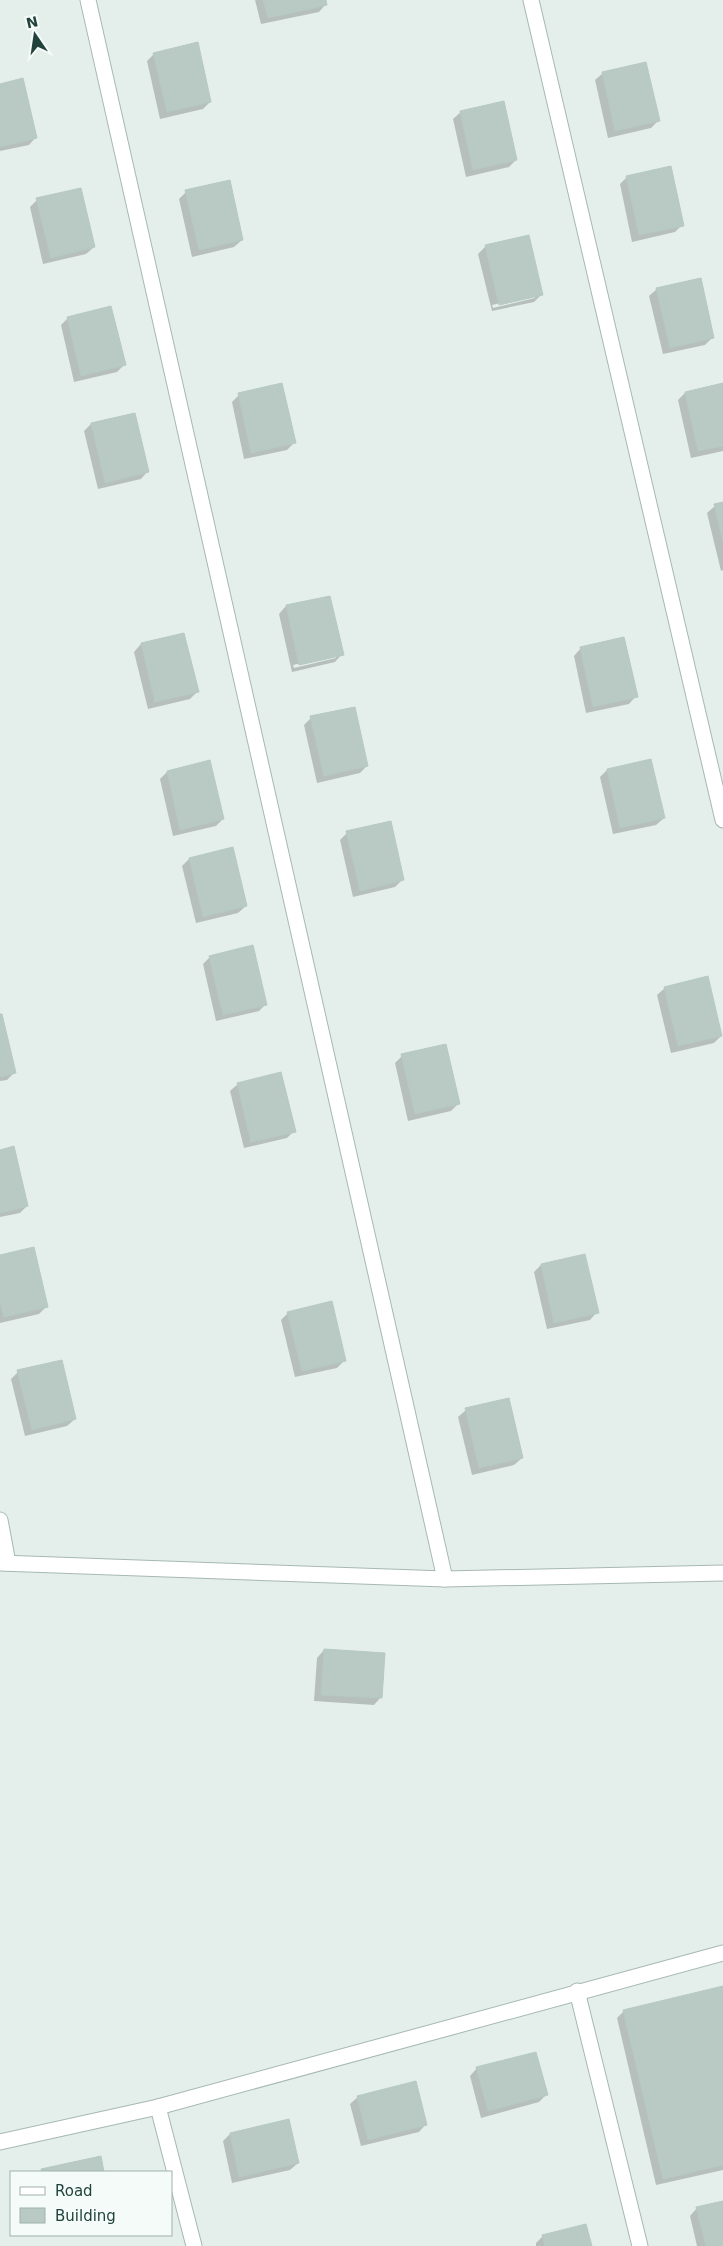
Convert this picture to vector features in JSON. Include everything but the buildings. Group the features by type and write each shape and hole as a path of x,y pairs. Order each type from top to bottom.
{"street":[{"path":"88,0 444,1579"},
{"path":"531,0 723,820"},
{"path":"0,1520 4,1563 444,1579 723,1573"},
{"path":"0,2142 158,2107 577,1991 723,1953"},
{"path":"577,1991 640,2246"},
{"path":"158,2107 194,2246"}]}
